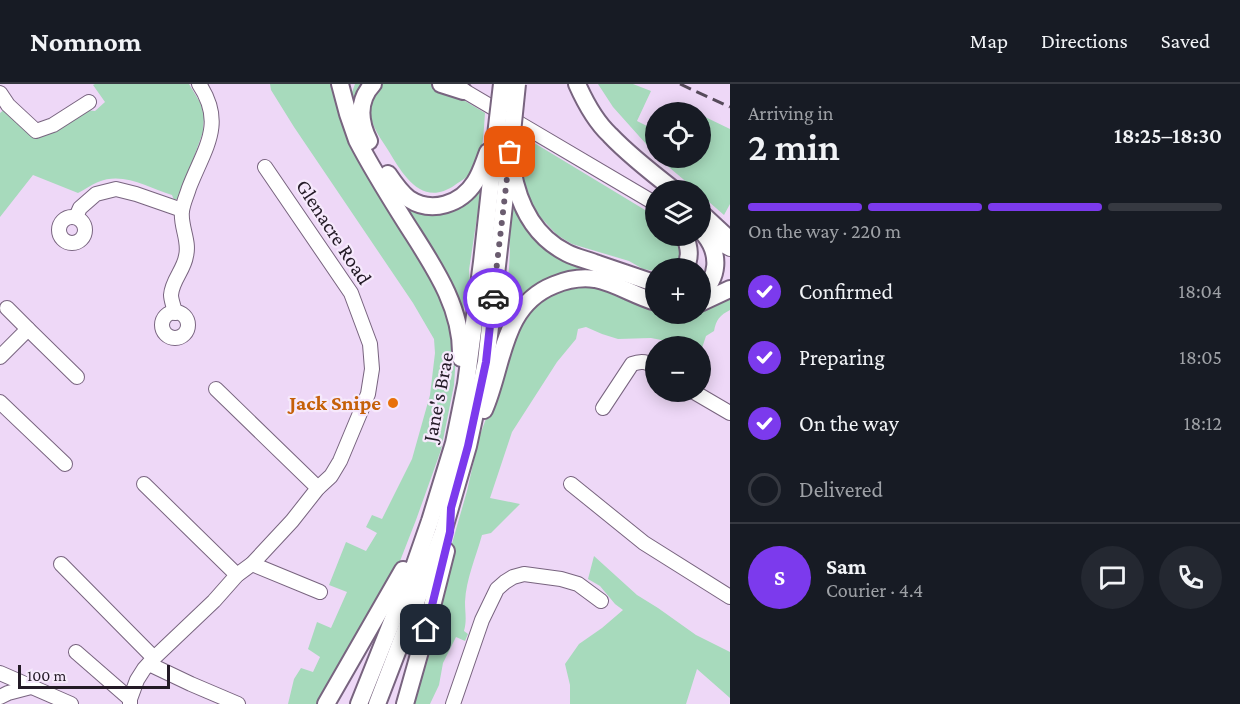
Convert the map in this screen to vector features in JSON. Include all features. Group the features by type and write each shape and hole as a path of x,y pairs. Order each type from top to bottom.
{"main road":[{"path":"340,84 357,141 438,276 453,309 461,338 460,412"},
{"path":"345,102 352,84"},
{"path":"374,84 362,103 360,113 362,123 372,149 399,191 415,203 432,207 441,206 462,196 475,182 488,151 502,148 512,171 521,205 541,234 553,245 569,254 645,280"},
{"path":"441,84 458,87"},
{"name":"Jane's Brae","path":"377,704 451,508 468,446 486,362 502,148 502,84"},
{"name":"Jane's Brae","path":"359,704 415,564 454,443 466,384 477,295 502,148 517,84"},
{"path":"577,84 595,118 609,135 662,180"},
{"path":"711,222 730,240"},
{"path":"711,245 714,249 715,268 711,282"},
{"path":"468,446 487,403 514,320 527,301 536,293 558,283 592,279 605,281 645,297"},
{"path":"711,298 730,288"},
{"path":"405,704 445,556 450,532 451,508"},
{"path":"326,704 430,521"}],"street":[{"path":"175,313 171,296 175,280 184,265 188,248 182,222 182,210 197,167 207,147 211,130 211,110 199,84"},
{"path":"458,87 645,198"},
{"path":"0,93 8,105 36,131 53,126 89,102"},
{"name":"Glenacre Road","path":"76,652 130,701 137,680 151,661 214,601 237,575 252,564 331,476 340,461 368,394 372,369 370,344 351,293 265,167"},
{"path":"76,217 80,208 96,194 116,189 182,210"},
{"path":"711,238 730,249"},
{"path":"7,308 77,378"},
{"path":"0,357 28,329"},
{"path":"603,408 632,364 640,361 645,362"},
{"path":"216,389 318,488"},
{"path":"0,402 65,464"},
{"path":"711,402 730,413"},
{"path":"144,484 237,575"},
{"path":"572,484 644,543 730,597"},
{"path":"61,564 151,661 191,684 238,704"},
{"path":"252,564 320,592"},
{"path":"453,704 482,620 497,589 513,577 525,574 561,579 578,584 601,601"},
{"path":"0,673 48,704"},
{"path":"0,682 71,704"},
{"path":"0,697 25,688"}],"green space":[{"path":"189,84 201,104 204,117 203,132 179,198 174,200 172,195 117,178 98,182 78,193 33,175 0,217 0,113 6,108 22,128 32,135 85,110 95,111 105,102 93,85"},
{"path":"270,84 333,84 433,276 457,341 454,385 441,450 416,520 393,579 321,704 288,704 294,679 301,668 313,672 320,657 308,649 317,622 331,628 347,592 329,585 346,542 366,551 377,533 366,527 372,515 382,519 412,459 430,395 435,353 434,339 413,303 294,127 271,90"},
{"path":"355,84 365,84 365,139 393,184 423,205 483,185 469,270 471,298 463,298 465,320 455,293 363,141 351,95"},
{"path":"381,84 437,84 485,113 480,156 472,172 455,185 433,193 423,191 407,178 380,137 371,118 371,101"},
{"path":"598,84 633,84 651,91 637,121 645,125 645,143 613,107"},
{"path":"711,120 730,129 730,204 724,215 711,204 711,180 684,180 670,168 711,168"},
{"path":"526,138 645,210 645,246 682,246 681,258 645,258 645,269 629,261 572,244 557,235 531,207 524,192 522,168"},
{"path":"510,206 520,207 594,270 577,270 549,279 490,379 509,269"},
{"path":"570,285 603,287 645,303 645,324 711,324 711,302 730,293 730,310 721,316 714,331 706,336 645,336 645,338 618,339 586,327 578,329 576,339 557,362 512,432 490,498 520,504 491,533 482,535 466,593 464,631 468,634 465,641 456,637 443,663 439,685 430,704 409,704 467,491 479,438 504,362 529,308"},
{"path":"594,556 637,595 696,635 730,652 730,698 697,669 686,704 570,704 570,685 565,664 579,644 623,610 600,586 588,579"}],"railway":[{"path":"680,84 730,107"}],"way so far":[{"path":"493,298 510,152"}],"place":[{"name":"Jack Snipe","path":"393,403"}],"route":[{"path":"426,630 445,556 450,532 451,508 468,446 486,362 493,298"}]}
